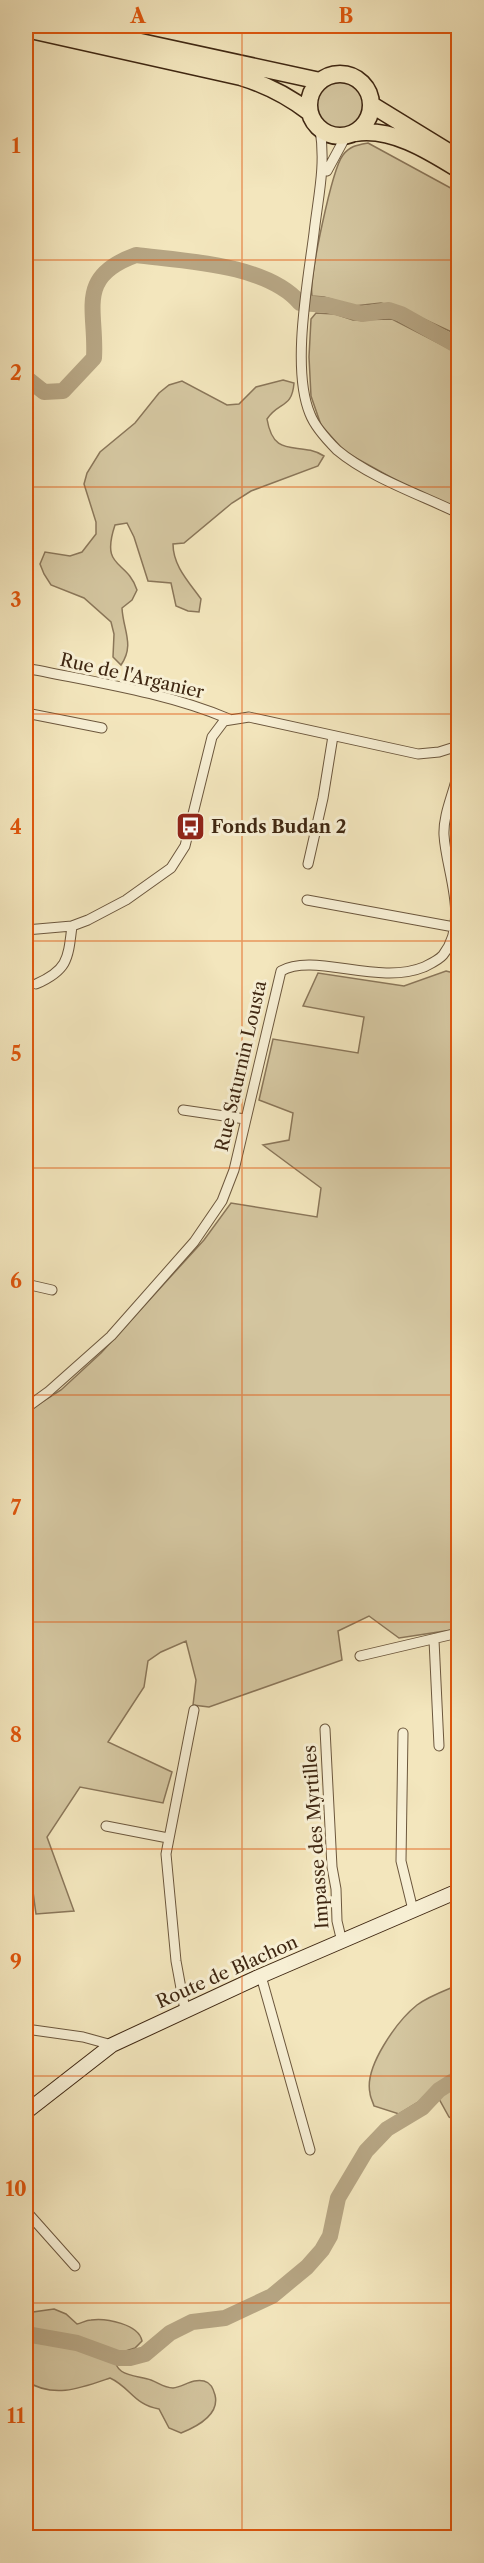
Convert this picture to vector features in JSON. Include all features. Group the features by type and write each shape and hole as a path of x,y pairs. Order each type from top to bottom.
{"highway":[{"path":"67,26 320,81"},
{"path":"26,29 266,84 289,96 309,112 320,129 328,134 350,134 368,130 394,136 459,169"},
{"path":"309,112 312,90 320,81 326,77 342,74 356,78 367,89 372,105 370,116 364,126 350,134"},
{"path":"372,105 459,158"}],"street":[{"path":"320,129 324,158 307,291 302,370 304,393 310,415 338,450 355,462 459,513"},
{"path":"322,182 331,160 350,134"},
{"name":"Rue de l'Arganier","path":"26,668 158,696 229,719 249,717 418,754 439,752 459,746"},
{"path":"26,712 102,728"},
{"path":"26,930 72,926 126,900 177,862 195,808 212,737 218,726 229,719"},
{"path":"308,864 323,798 333,736"},
{"name":"Rue Saturnin Lousta","path":"26,1408 48,1392 111,1336 194,1242 222,1201 234,1170 281,971 295,965 383,974 416,970 442,956 449,944 454,927 456,897 444,833 446,816 459,772"},
{"path":"307,900 454,927"},
{"path":"36,984 57,975 64,965 72,926"},
{"path":"183,1110 245,1119"},
{"path":"26,1284 52,1290"},
{"path":"360,1656 459,1634"},
{"path":"434,1640 439,1746"},
{"path":"185,2010 176,1960 167,1878 168,1838 194,1710"},
{"name":"Impasse des Myrtilles","path":"325,1729 332,1867 336,1889 337,1921 342,1942"},
{"path":"403,1733 401,1861 413,1911"},
{"path":"106,1826 168,1838"},
{"name":"Route de Blachon","path":"26,2112 112,2045 261,1976 459,1891"},
{"path":"261,1976 310,2150"},
{"path":"26,2030 83,2037 112,2045"},
{"path":"26,2211 75,2266"}],"shaded area":[{"path":"340,80 357,87 364,104 357,121 340,128 323,121 316,104 323,87"},
{"path":"368,143 458,192 458,335 400,308 381,303 354,306 324,297 312,296 318,247 338,164 348,150"},
{"path":"316,313 335,314 353,320 392,319 458,353 458,509 412,489 345,452 321,425 311,396 309,357 311,319"},
{"path":"283,380 294,383 293,391 288,401 267,419 270,432 282,445 306,449 324,456 318,466 251,491 232,503 184,543 173,544 179,567 201,599 199,612 188,611 176,606 171,583 148,581 134,537 127,523 115,525 111,539 113,557 133,580 137,590 132,600 122,608 128,644 121,665 113,657 114,634 111,622 84,598 51,585 40,564 45,552 70,556 82,552 96,534 96,522 84,484 87,473 100,452 135,423 159,393 169,385 182,381 227,405 239,404 256,387"},
{"path":"446,971 458,974 458,1629 399,1638 369,1616 338,1631 342,1660 209,1707 193,1705 196,1680 186,1641 161,1652 148,1661 144,1687 108,1742 172,1772 163,1803 80,1787 47,1837 74,1911 36,1914 26,1840 26,1412 61,1390 101,1353 204,1240 231,1203 317,1217 321,1188 263,1145 289,1140 293,1113 259,1100 273,1039 358,1053 364,1017 303,1006 318,973 404,986"},
{"path":"458,1985 458,2122 449,2117 439,2099 428,2096 399,2114 374,2106 370,2096 369,2082 377,2058 392,2033 417,2005"},
{"path":"54,2309 66,2314 77,2324 89,2320 105,2320 121,2323 135,2330 142,2341 135,2348 116,2354 115,2362 121,2371 170,2388 200,2380 206,2382 211,2386 215,2395 214,2409 200,2424 181,2433 169,2428 159,2409 144,2404 110,2378 78,2388 57,2391 47,2390 26,2381 26,2313"}],"waterway":[{"path":"26,381 29,380 44,392 63,391 94,358 93,297 97,285 104,274 117,264 136,255 200,263 246,272 285,290 300,303 327,305 362,314 389,310 401,314 458,346"},
{"path":"26,2334 77,2343 118,2358 130,2358 145,2354 170,2333 192,2322 225,2318 272,2296 307,2267 322,2250 330,2236 338,2198 366,2151 387,2129 422,2108 439,2090 458,2078"}],"place":[{"name":"Fonds Budan 2","path":"190,827"}]}
